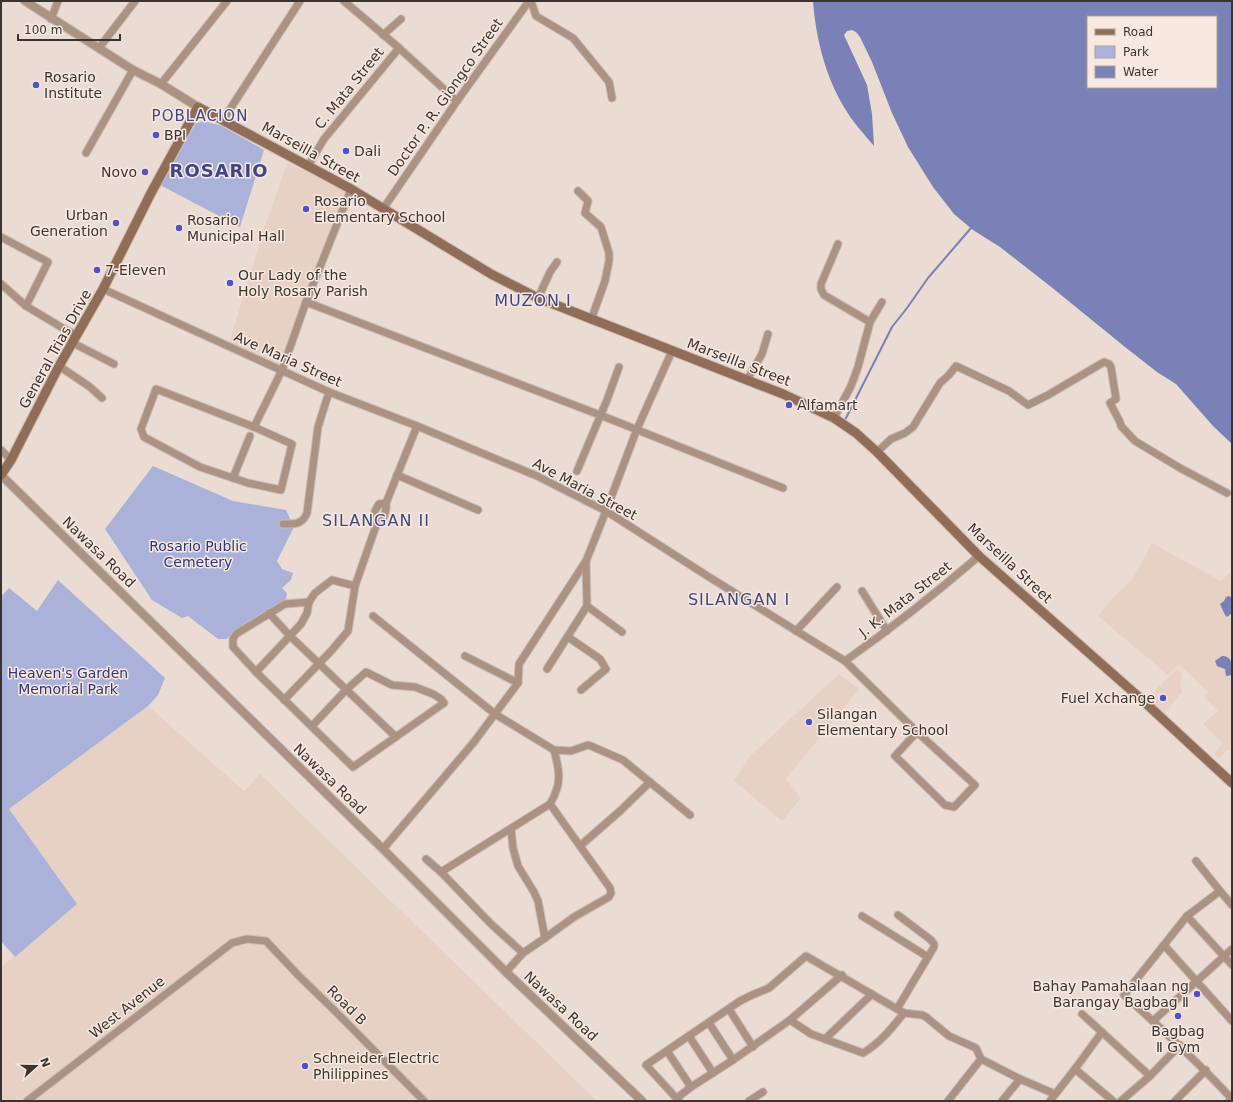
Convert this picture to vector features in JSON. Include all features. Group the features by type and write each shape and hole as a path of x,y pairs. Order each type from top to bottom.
{"main road":[{"name":"Marseilla Street","path":"198,107 351,189 491,274 538,298 790,397 834,418 856,433 877,452 979,556 1140,698 1232,783"},
{"name":"General Trias Drive","path":"1,475 11,460 59,366 103,289 151,193 198,107"}],"street":[{"path":"25,1 133,70 161,84 198,107"},
{"path":"51,19 58,1"},
{"path":"99,48 135,1"},
{"path":"161,84 227,1"},
{"path":"223,120 300,1"},
{"path":"344,1 399,48 457,101"},
{"path":"530,1 536,16 573,38 609,82 612,98"},
{"name":"Doctor P. R. Giongco Street","path":"383,209 457,101 530,1"},
{"path":"383,34 401,19"},
{"name":"C. Mata Street","path":"308,166 324,139 399,48"},
{"path":"86,153 133,70"},
{"path":"254,427 282,370 306,302 351,189"},
{"path":"578,191 588,201 584,213 601,227 610,261 592,320"},
{"path":"1,237 48,262 26,306"},
{"path":"838,244 821,284 821,289 824,295 870,322"},
{"path":"538,298 550,272 557,262"},
{"path":"1,284 26,306 66,330 74,339 114,364"},
{"name":"Ave Maria Street","path":"103,289 329,392 417,426 537,476 606,511 845,661 917,732 975,785 954,807 945,805 895,756 917,732"},
{"path":"306,302 637,429 783,488"},
{"path":"834,418 851,386 858,367 870,322 882,302"},
{"path":"747,380 762,354 768,334"},
{"path":"383,849 472,745 518,683 519,664 586,560 637,429 672,351"},
{"path":"877,452 891,439 905,433 913,427 940,383 956,366 1009,391 1028,405 1104,362 1109,364 1111,367 1116,399 1110,402 1121,426 1135,441 1180,468 1227,493"},
{"path":"59,366 90,387 102,398"},
{"path":"577,471 607,400 619,367"},
{"path":"155,390 254,427 292,444 281,490 248,483 233,478 200,467 144,438 141,430 155,390"},
{"path":"283,524 298,524 305,518 307,513 318,427 329,392"},
{"path":"284,700 348,631 355,586 377,523 382,521 385,515 387,508 386,503 417,426"},
{"path":"233,478 250,436"},
{"path":"1,450 11,460"},
{"name":"Nawasa Road","path":"1,475 383,849 506,972 642,1101"},
{"path":"397,475 478,510"},
{"name":"J. K. Mata Street","path":"845,661 887,631 979,556"},
{"path":"547,669 587,606 586,560"},
{"path":"256,672 301,624 307,613 308,602 315,593 332,580 355,586"},
{"path":"796,631 837,588"},
{"path":"862,591 887,631"},
{"path":"308,602 285,604 269,613 236,634 233,647 256,672 353,767 444,703 441,699 415,687 392,685 366,672 346,690 312,726"},
{"path":"587,606 622,632"},
{"path":"269,613 290,636 396,737"},
{"path":"373,616 495,714 554,750 571,751 588,745 623,760 690,815"},
{"path":"568,637 600,659 606,669 580,690"},
{"path":"465,656 518,683"},
{"path":"441,872 511,830 550,804 556,793 560,771 554,750"},
{"path":"580,846 650,782"},
{"path":"506,972 523,953 574,918 610,896 610,888 550,804"},
{"path":"511,830 513,848 518,866 538,901 544,938"},
{"path":"426,859 441,872 490,923 523,953"},
{"path":"1196,861 1232,905"},
{"path":"1220,891 1188,916 1124,995 1206,1070 1230,1100"},
{"path":"897,1009 934,947 934,944 898,915"},
{"path":"862,916 928,957"},
{"path":"1188,916 1232,965"},
{"name":"West Avenue","path":"26,1101 232,943 247,939"},
{"name":"Road B","path":"247,939 266,941 424,1101"},
{"path":"1164,945 1232,1021"},
{"path":"1153,1021 1232,949"},
{"path":"842,976 790,1020 753,1047 691,1087 678,1100 646,1066 667,1050 729,1009 752,995 769,988 806,956 842,976 904,1013 922,1015 948,1036 976,1048 981,1059 1020,1080 1055,1094"},
{"path":"825,1039 872,994"},
{"path":"729,1009 753,1047"},
{"path":"790,1020 811,1034 863,1053 872,1048 883,1038 904,1013"},
{"path":"1082,1014 1150,1076"},
{"path":"710,1023 733,1060"},
{"path":"1050,1101 1102,1032"},
{"path":"689,1036 713,1073"},
{"path":"1121,1101 1150,1076 1180,1045"},
{"path":"667,1050 691,1087"},
{"path":"948,1101 981,1059"},
{"path":"1075,1069 1113,1101"},
{"path":"1175,1101 1206,1070"},
{"path":"1002,1101 1020,1080"},
{"path":"749,1101 763,1092"}],"shaded area":[{"path":"287,163 347,191 279,366 228,346 263,232"},
{"path":"1152,543 1221,581 1232,570 1232,753 1228,749 1219,758 1214,754 1223,743 1203,724 1218,711 1204,697 1208,692 1179,664 1168,675 1098,616 1110,601 1132,580"},
{"path":"1177,669 1182,674 1180,682 1182,692 1163,715 1145,700"},
{"name":"Silangan Elementary School","path":"839,674 859,689 786,779 801,798 782,821 734,781 750,756"},
{"path":"148,706 244,791 260,774 597,1101 1,1101 1,967 77,904 9,809"}],"green space":[{"path":"204,121 222,126 264,150 240,227 160,185 196,123"},
{"name":"Rosario Public Cemetery","path":"153,466 233,501 286,510 294,527 277,561 282,569 293,573 291,580 282,588 287,593 286,601 226,639 218,639 188,616 182,618 152,600 105,529"},
{"name":"Heaven's Garden Memorial Park","path":"58,580 165,678 158,695 148,706 9,809 77,904 15,957 1,941 1,597 9,588 37,611"}],"water":[{"path":"813,1 1232,1 1232,444 1213,426 1176,384 1157,372 1000,247 973,230 954,214 933,187 908,147 860,37 852,30 847,31 844,35 867,85 872,114 874,146 850,117 833,86 823,59"},
{"path":"1229,596 1232,598 1232,613 1227,617 1220,604 1226,597"},
{"path":"1222,656 1226,656 1230,660 1232,665 1232,675 1226,676 1225,669 1217,666 1215,661"}],"waterway":[{"path":"845,420 892,327 928,278 971,228"}],"place":[{"name":"Rosario Institute","path":"36,85"},
{"name":"BPI","path":"156,135"},
{"name":"Dali","path":"346,151"},
{"name":"Novo","path":"145,172"},
{"name":"Rosario Elementary School","path":"306,209"},
{"name":"Urban Generation","path":"116,223"},
{"name":"Rosario Municipal Hall","path":"179,228"},
{"name":"7-Eleven","path":"97,270"},
{"name":"Our Lady of the Holy Rosary Parish","path":"230,283"},
{"name":"Alfamart","path":"789,405"},
{"name":"Fuel Xchange","path":"1163,698"},
{"name":"Silangan Elementary School","path":"809,722"},
{"name":"Bahay Pamahalaan ng Barangay Bagbag Ⅱ","path":"1197,994"},
{"name":"Bagbag Ⅱ Gym","path":"1178,1016"},
{"name":"Schneider Electric Philippines","path":"305,1066"}],"district":[{"name":"POBLACION","path":"200,116"},
{"name":"ROSARIO","path":"219,170"},
{"name":"MUZON I","path":"533,300"},
{"name":"SILANGAN II","path":"376,520"},
{"name":"SILANGAN I","path":"739,599"}]}
